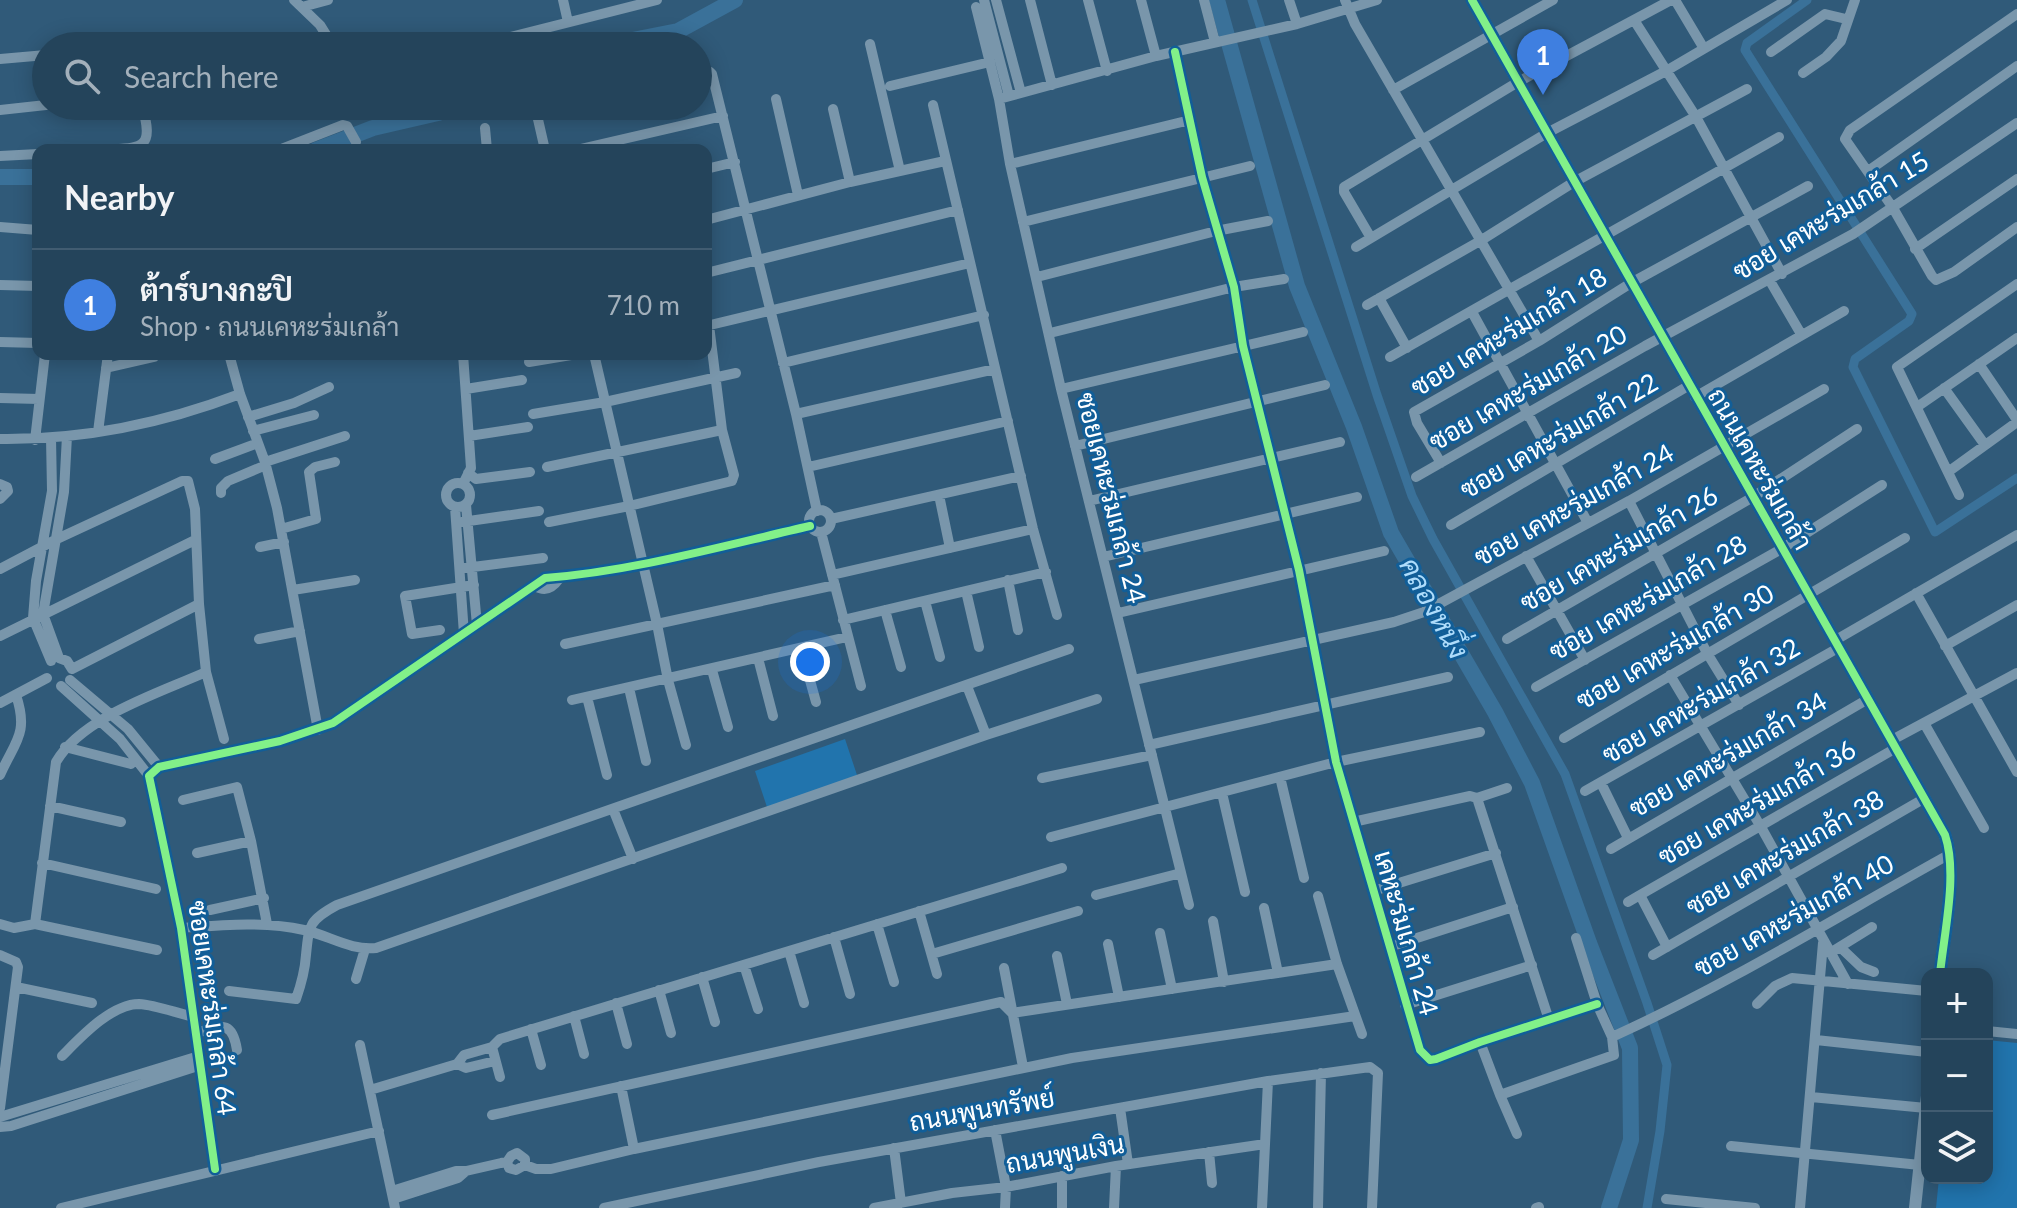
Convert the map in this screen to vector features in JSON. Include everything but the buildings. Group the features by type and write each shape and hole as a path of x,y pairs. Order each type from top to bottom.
{"street":[{"path":"298,4 328,0"},
{"path":"563,0 568,22"},
{"path":"529,32 657,0"},
{"path":"996,0 1021,93"},
{"path":"1030,0 1052,85"},
{"path":"1088,0 1107,71"},
{"path":"1141,0 1156,56"},
{"path":"1204,0 1218,42"},
{"path":"1289,0 1297,24"},
{"path":"1004,98 1156,56 1297,24 1346,5 1377,0"},
{"name":"ถนนเคหะร่มเกล้า","path":"1472,0 1945,835 1950,854 1940,968"},
{"path":"1393,90 1553,0"},
{"path":"1371,238 1344,188 1518,82 1673,0 1703,47"},
{"path":"1356,247 1547,133 1666,71 1787,0"},
{"path":"1803,73 1841,41 1855,0"},
{"path":"298,4 324,32"},
{"path":"980,4 1004,98"},
{"path":"980,4 990,62 1004,98"},
{"path":"1346,5 1539,341"},
{"path":"1771,52 1825,14 1846,19"},
{"path":"2017,14 1850,130 1845,139 1893,208 1936,280 1954,272 2017,227"},
{"path":"1634,20 1696,117 1782,274"},
{"path":"870,44 900,171"},
{"name":"เคหะร่มเกล้า 24","path":"1175,52 1202,177 1234,287 1243,346 1299,570 1336,762 1420,1050 1430,1060 1597,1004"},
{"path":"0,59 32,56"},
{"path":"890,86 990,62"},
{"path":"1868,171 2017,66"},
{"path":"712,77 817,511"},
{"path":"1367,305 1480,241 1574,182 1747,89"},
{"name":"ซอยเคหะร่มเกล้า 24","path":"1004,98 1010,164 1061,389 1189,905"},
{"path":"776,99 798,195"},
{"path":"933,105 1033,529 1057,615"},
{"path":"0,110 32,107"},
{"path":"833,109 850,182"},
{"path":"712,119 723,116"},
{"path":"140,144 148,136 146,120"},
{"path":"538,120 544,144"},
{"path":"602,144 706,120"},
{"path":"1010,164 1190,120"},
{"name":"ซอย เคหะร่มเกล้า 15","path":"1662,338 1858,231 2017,123"},
{"path":"294,144 343,125 347,126 355,141"},
{"path":"485,128 486,144"},
{"path":"1390,357 1779,137"},
{"path":"0,156 32,154"},
{"path":"712,218 945,161"},
{"path":"712,168 735,162"},
{"path":"1023,222 1250,166"},
{"path":"1915,249 2017,179"},
{"name":"ซอย เคหะร่มเกล้า 18","path":"1441,463 1417,423 1414,412 1539,341 1631,283 1808,186"},
{"path":"712,272 958,210"},
{"path":"1037,277 1216,231 1268,221"},
{"path":"0,227 32,230"},
{"path":"712,324 970,263"},
{"path":"1050,333 1234,287 1284,279"},
{"path":"1770,281 1801,334"},
{"path":"1959,495 1897,367 2017,284"},
{"path":"0,285 32,286"},
{"path":"1379,298 1407,348"},
{"name":"ซอย เคหะร่มเกล้า 22","path":"1451,525 1557,464 1844,311"},
{"path":"1472,312 1588,523"},
{"path":"783,363 984,315"},
{"path":"1061,389 1303,332"},
{"name":"ซอย เคหะร่มเกล้า 20","path":"1416,477 1662,338"},
{"path":"0,342 32,343"},
{"path":"1917,407 1979,364 2015,344"},
{"path":"549,522 732,481 734,475 722,430 712,351"},
{"path":"35,440 44,360"},
{"path":"98,432 107,360"},
{"path":"106,368 141,360"},
{"path":"231,360 266,464 284,542 318,730"},
{"path":"463,484 471,468 464,360"},
{"path":"529,362 541,360"},
{"path":"595,360 668,680 686,745"},
{"path":"1948,472 2017,421 1979,364"},
{"path":"796,414 995,369"},
{"path":"533,414 605,402 736,373"},
{"path":"466,389 522,380"},
{"path":"1075,446 1325,385"},
{"path":"248,417 294,403 329,387"},
{"path":"1944,388 1985,445"},
{"name":"ซอย เคหะร่มเกล้า 24","path":"1134,680 1394,622 1424,612 1629,501 1824,389"},
{"path":"0,439 35,440 98,432 167,418 240,394"},
{"path":"0,398 39,399"},
{"path":"253,431 314,415"},
{"path":"808,467 1008,421"},
{"path":"469,436 528,427"},
{"name":"ซอย เคหะร่มเกล้า 26","path":"1507,639 1753,497 1857,429"},
{"path":"547,467 722,430"},
{"path":"38,616 57,539 64,492 67,436"},
{"path":"221,493 221,488 228,481 345,436"},
{"path":"51,438 52,491 43,546 38,616 55,660"},
{"path":"1089,501 1340,442"},
{"path":"215,459 258,443"},
{"path":"281,529 316,519 309,472 315,467 335,462"},
{"path":"468,473 476,479 530,472"},
{"path":"831,519 1021,476"},
{"path":"0,569 57,539 182,481 188,481 195,509 199,604 206,672 224,739"},
{"path":"0,484 8,491 0,499"},
{"path":"460,506 446,499 446,490 452,484 463,484"},
{"path":"463,484 470,494 460,506 472,567 477,625"},
{"name":"ซอย เคหะร่มเกล้า 28","path":"1536,687 1783,548 1882,485"},
{"path":"939,495 950,548"},
{"path":"1103,557 1357,497"},
{"path":"1629,501 1707,653 1739,705"},
{"path":"462,522 539,511"},
{"path":"810,526 810,517 817,511 826,512 831,519 829,528 821,532"},
{"path":"462,522 460,568 464,634"},
{"path":"199,604 68,678 54,685 47,678 46,669 55,660 67,661 68,678 101,722 120,739 149,776 159,767 318,730 351,713 545,578 559,579 643,565 810,526 821,532 861,686"},
{"path":"565,644 657,624 1033,529"},
{"name":"ซอย เคหะร่มเกล้า 32","path":"1585,791 1702,727 1916,593 2017,535"},
{"name":"ซอย เคหะร่มเกล้า 30","path":"1564,738 1905,538"},
{"path":"0,636 195,540"},
{"path":"260,547 284,542"},
{"path":"1118,613 1384,551"},
{"path":"1526,556 1585,660"},
{"path":"460,568 543,558"},
{"path":"843,620 1046,572"},
{"path":"535,586 542,590 549,589 559,579"},
{"path":"293,590 355,580"},
{"path":"1008,580 1018,630"},
{"path":"440,630 412,634 405,596 474,585"},
{"path":"966,591 979,647"},
{"path":"1916,593 2017,772"},
{"path":"925,601 940,657"},
{"path":"1945,646 2017,605"},
{"path":"885,610 901,667"},
{"path":"259,639 300,631"},
{"path":"572,700 847,637"},
{"path":"801,648 816,702"},
{"path":"229,991 296,999 306,958 308,930 318,915 337,905 1069,649"},
{"path":"758,658 773,716"},
{"path":"712,670 728,727"},
{"path":"35,924 56,762 65,747 112,714 206,672"},
{"name":"ซอย เคหะร่มเกล้า 36","path":"1628,902 1761,827 1924,723 2017,673"},
{"path":"1670,675 1761,827 1823,942 1826,981 1816,1040 1800,1208"},
{"path":"1042,778 1326,703 1448,677"},
{"path":"0,703 47,678"},
{"path":"68,678 112,714 159,767"},
{"path":"967,686 986,735"},
{"path":"629,688 646,761"},
{"path":"0,773 21,735 23,716 16,695"},
{"path":"587,697 607,775"},
{"path":"181,928 267,924 308,930 365,949 376,948 1097,699"},
{"name":"ซอย เคหะร่มเกล้า 34","path":"1611,849 1868,699"},
{"path":"1924,723 1984,828"},
{"path":"1051,837 1336,762 1480,732"},
{"path":"65,747 131,764"},
{"name":"ซอยเคหะร่มเกล้า 64","path":"149,776 181,928 215,1169"},
{"path":"1280,777 1304,878"},
{"path":"1601,783 1628,838"},
{"path":"183,800 237,787 264,898 267,924"},
{"path":"1353,822 1470,796 1477,798 1507,788"},
{"path":"1222,793 1245,892"},
{"path":"1477,798 1549,1020"},
{"name":"ซอย เคหะร่มเกล้า 38","path":"1653,955 1925,798"},
{"path":"50,806 121,822"},
{"path":"613,809 633,859"},
{"path":"197,853 251,841"},
{"path":"1373,891 1496,853"},
{"name":"ซอย เคหะร่มเกล้า 40","path":"1613,1037 1758,964 1816,928 1950,854"},
{"path":"42,863 156,889"},
{"path":"370,1090 457,1064 464,1055 492,1047 500,1039 531,1029 1062,868"},
{"path":"1096,895 1181,873"},
{"path":"1640,895 1667,947"},
{"path":"1318,896 1337,964 1362,1034"},
{"path":"210,910 264,898"},
{"path":"1389,947 1513,907"},
{"path":"1264,908 1278,973"},
{"path":"919,911 937,974"},
{"path":"932,954 1078,911"},
{"path":"1213,921 1224,982"},
{"path":"0,924 14,928 35,924 157,950"},
{"path":"877,924 894,982"},
{"path":"1835,950 1872,927"},
{"path":"1160,933 1172,989"},
{"path":"834,937 850,994"},
{"path":"1500,1095 1611,1058 1615,1052 1613,1037 1597,1004 1576,938"},
{"path":"1823,942 1874,972"},
{"path":"1108,944 1119,997"},
{"path":"356,979 365,949"},
{"path":"1835,950 1848,984"},
{"path":"789,951 804,1003"},
{"path":"0,955 18,964 0,1108"},
{"path":"1057,956 1067,1004"},
{"path":"1012,1013 1337,964"},
{"path":"744,965 758,1009"},
{"path":"1405,1005 1532,965"},
{"path":"1004,968 1023,1067"},
{"path":"702,977 715,1022"},
{"path":"1757,1004 1775,986 1792,978 1921,990"},
{"path":"16,987 92,1003"},
{"path":"659,990 671,1033"},
{"path":"492,1115 1001,1002 1012,1013"},
{"path":"616,1003 627,1044"},
{"path":"62,1056 99,1021 129,1006 143,1005 194,1017"},
{"path":"574,1016 584,1054"},
{"path":"360,1045 393,1199 456,1171 507,1162 509,1168 516,1170 525,1165 551,1169 1023,1067 1355,1016"},
{"path":"196,1033 217,1027 228,1028 235,1034 237,1050"},
{"path":"531,1029 541,1065"},
{"path":"1993,1032 2017,1034"},
{"path":"1816,1040 1921,1051"},
{"path":"1480,1042 1517,1134"},
{"path":"492,1047 500,1077"},
{"path":"0,1117 90,1095 200,1060"},
{"path":"457,1064 466,1068 495,1061"},
{"name":"ถนนพูนทรัพย์","path":"604,1208 894,1148 1268,1081 1321,1073 1374,1070 1372,1208"},
{"path":"1318,1208 1321,1073"},
{"path":"1262,1208 1268,1081"},
{"path":"621,1086 634,1149"},
{"path":"0,1127 11,1126 90,1095"},
{"path":"1811,1097 1921,1102"},
{"path":"1120,1108 1128,1164"},
{"path":"1915,1208 1925,1112"},
{"path":"995,1130 1006,1187 1005,1208"},
{"path":"61,1208 81,1206 215,1169 379,1131"},
{"name":"ถนนพูนเงิน","path":"874,1208 1265,1144"},
{"path":"1731,1146 1920,1165"},
{"path":"894,1148 901,1203"},
{"path":"1209,1152 1212,1183"},
{"path":"1114,1208 1116,1166"},
{"path":"1062,1176 1062,1208"},
{"path":"952,1193 952,1208"},
{"path":"1666,1199 1682,1205 1755,1208"}],"shaded area":[{"path":"845,739 858,778 768,810 755,771"},
{"path":"1993,1041 2017,1043 2017,1208 1936,1208 1938,1184 1993,1184"}],"waterway":[{"path":"673,32 735,0"},
{"name":"คลองหนึ่ง","path":"1217,0 1297,286 1354,427 1391,533 1495,712 1532,783 1630,1048 1631,1140 1609,1208"},
{"path":"1252,0 1412,496 1565,774 1647,1003 1667,1065 1647,1208"},
{"path":"1807,0 1747,43 1745,50 1912,314 1909,321 1855,359 1853,367 1935,532 2017,478"},
{"path":"332,144 373,128 408,120"},
{"path":"0,177 32,177"}],"cycle path":[{"path":"1472,0 1945,835 1949,850 1950,885 1941,968"},
{"path":"1175,52 1202,177 1234,287 1243,346 1299,570 1336,762 1420,1050 1430,1060 1436,1059 1597,1004"},
{"path":"215,1169 181,928 149,776 159,767 280,741 333,723 545,578 645,564 810,526"}],"place":[{"name":"ต้าร์บางกะปิ","path":"1543,95"}]}
